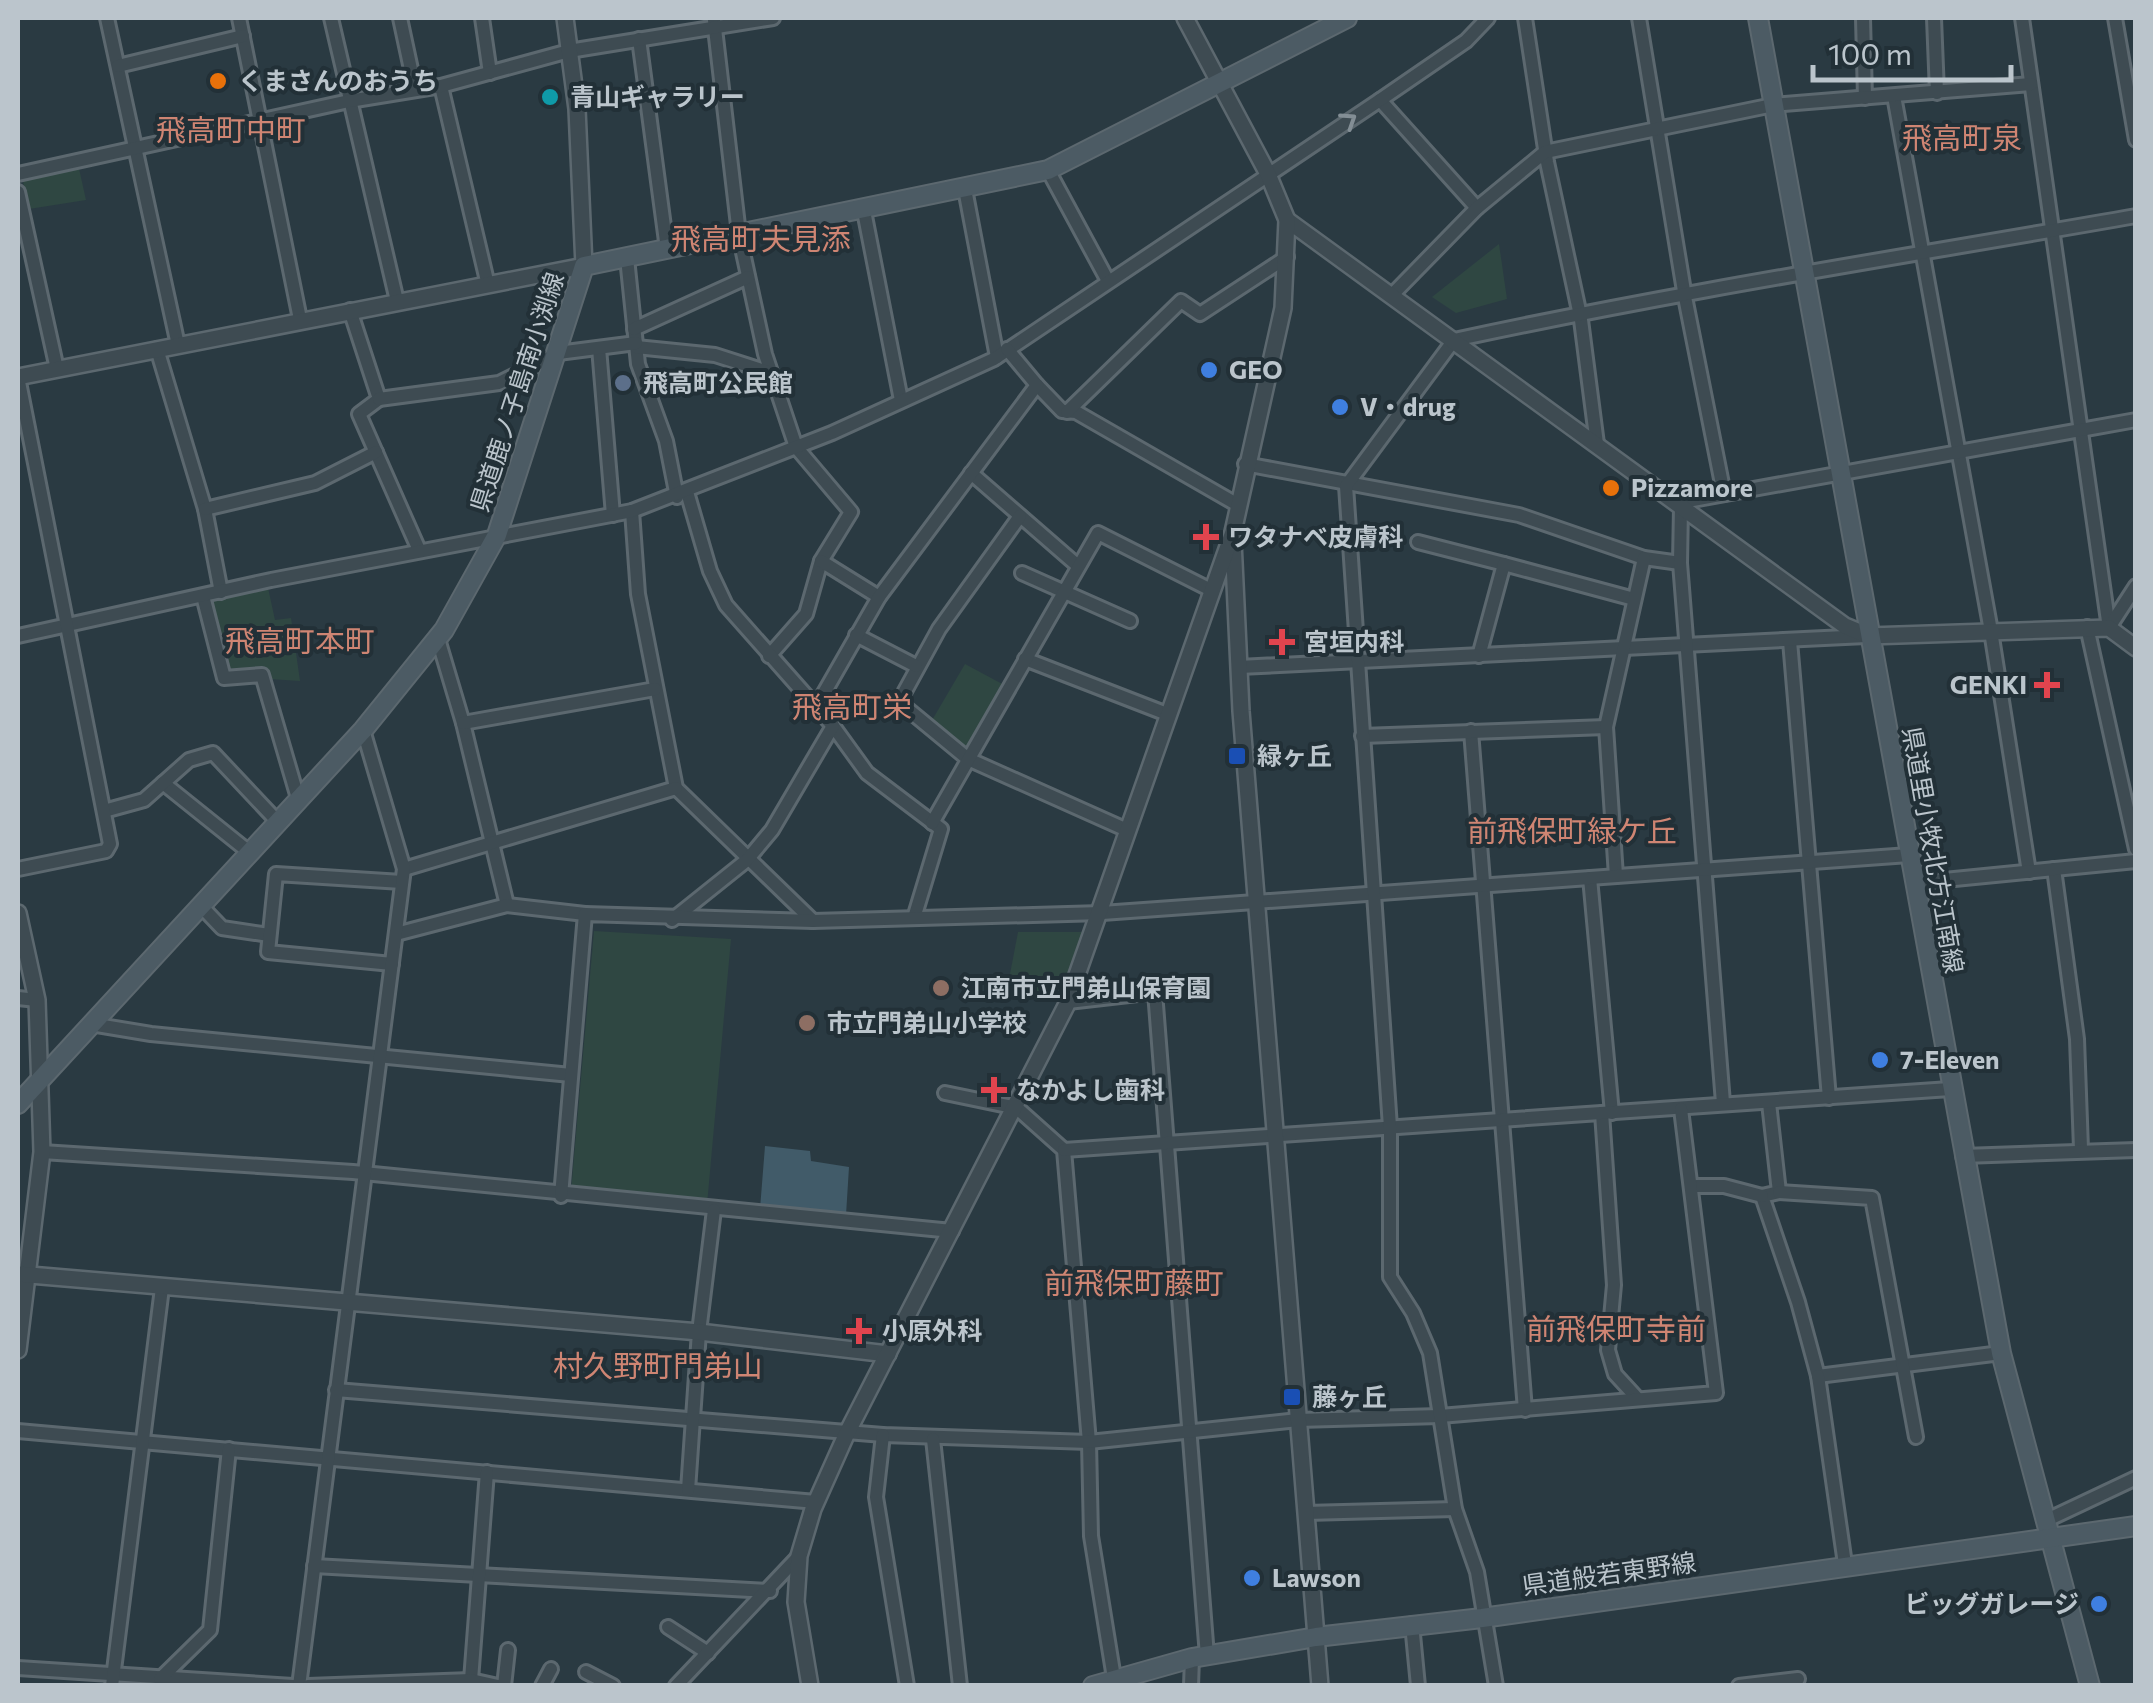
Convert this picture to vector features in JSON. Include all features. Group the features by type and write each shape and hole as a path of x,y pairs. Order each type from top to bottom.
{"main road":[{"name":"県道鹿ノ子島南小渕線","path":"18,1104 363,730 438,639 497,535 584,266 1048,170 1347,18"},
{"name":"県道里小牧北方江南線","path":"1758,18 2001,1353 2090,1686"},
{"name":"県道般若東野線","path":"1093,1686 1200,1657 1316,1637 1482,1618 1845,1564 2048,1529 2136,1526"}],"street":[{"path":"107,18 178,345"},
{"path":"239,18 300,319"},
{"path":"330,18 397,302"},
{"path":"400,18 415,88"},
{"path":"482,18 490,72"},
{"path":"18,869 106,850 110,844 18,377 584,266 577,109 565,18"},
{"path":"18,174 349,101 441,86 570,51 714,22 773,18"},
{"path":"810,1686 796,1602 798,1556 816,1502 847,1432 1017,1108 1068,1002 1232,532 1283,308 1287,220 1268,174 1185,18"},
{"path":"18,636 419,550 614,515 682,495 1002,353 1466,41 1488,18"},
{"path":"1524,18 1545,152 1579,316 1597,444"},
{"path":"1639,18 1684,297 1724,494"},
{"path":"1863,18 1865,98"},
{"path":"1934,18 1938,93"},
{"path":"2022,18 2108,628"},
{"path":"2114,18 2136,140"},
{"path":"714,22 740,234 771,373 796,447 852,512 821,561 806,614 769,656"},
{"path":"118,66 243,36"},
{"path":"639,39 668,249"},
{"path":"1392,294 1477,208 1545,152 1773,105 2031,84"},
{"path":"441,86 488,285"},
{"path":"1894,96 1991,630 2029,872"},
{"path":"1380,100 1477,208"},
{"path":"1048,170 1108,280"},
{"path":"965,189 1002,353 1067,412 1076,412 1238,505"},
{"path":"18,192 57,369"},
{"path":"864,211 901,400"},
{"path":"1496,1686 1477,1572 1455,1509 1430,1353 1413,1313 1390,1277 1390,1127 1346,486 1454,340 1684,297 1803,270 1924,254 2136,216"},
{"path":"1287,220 1845,626 1869,636"},
{"path":"1067,412 1181,301 1200,314 1287,257"},
{"path":"627,258 635,340 682,495 726,605 833,726 867,773 941,829 914,918"},
{"path":"419,550 359,414 379,399 499,383 557,354 635,340 748,277"},
{"path":"350,310 379,399"},
{"path":"635,340 715,355 771,373"},
{"path":"600,348 614,515"},
{"path":"157,350 205,509 220,592"},
{"path":"816,707 880,598 1037,385"},
{"path":"1723,1104 1680,563 1680,507 1687,501 1839,471 2136,420"},
{"path":"205,509 314,482 376,452"},
{"path":"1246,464 1519,516 1644,558 1680,563"},
{"path":"971,472 1078,566"},
{"path":"632,511 638,594 676,788 813,921"},
{"path":"1020,516 916,666 900,702 968,760 1127,830"},
{"path":"1232,532 1257,902 1320,1686"},
{"path":"932,823 1098,533 1211,590"},
{"path":"1418,542 1634,599"},
{"path":"1616,876 1606,726 1620,650 1644,558"},
{"path":"821,561 880,598"},
{"path":"1479,656 1504,564"},
{"path":"1022,573 1130,621"},
{"path":"2108,628 2136,586"},
{"path":"202,596 224,678 262,675 298,798"},
{"path":"2086,627 2136,849"},
{"path":"1240,667 2086,627 2108,628 2136,648"},
{"path":"856,635 916,666"},
{"path":"438,639 464,723 507,905"},
{"path":"1790,641 1829,1098"},
{"path":"1026,659 1167,714"},
{"path":"464,723 654,689"},
{"path":"672,920 747,860 772,830 833,726"},
{"path":"1362,736 1606,726"},
{"path":"18,1668 113,1682 160,1679 296,1686 403,876 363,730"},
{"path":"1471,731 1525,1410"},
{"path":"104,811 144,800 189,760 214,753 277,821"},
{"path":"163,783 249,852"},
{"path":"392,964 268,952 276,874 403,876 492,843 676,788"},
{"path":"396,934 507,905 672,920 813,921 1102,913 1909,855"},
{"path":"1914,883 2136,861"},
{"path":"2054,869 2077,1039 2080,1149"},
{"path":"1590,878 1607,1113 1614,1286 1608,1350 1615,1374 1637,1398"},
{"path":"201,906 222,928 269,936"},
{"path":"18,913 38,1000 42,1077 42,1152 21,1274 18,1350"},
{"path":"561,1196 585,914"},
{"path":"1068,1002 1154,992 1189,1431 1200,1657 1191,1686"},
{"path":"18,998 38,1000"},
{"path":"92,1024 151,1034 571,1075"},
{"path":"1064,1150 1950,1089"},
{"path":"945,1093 1017,1108 1064,1150 1088,1442 1091,1536 1114,1678"},
{"path":"1769,1103 1779,1192"},
{"path":"336,1390 883,1435 1088,1442 1298,1420 1440,1416 1716,1393 1681,1109"},
{"path":"1964,1156 2136,1150"},
{"path":"42,1152 364,1174 952,1232"},
{"path":"1690,1186 1724,1186 1762,1196 1779,1192 1872,1198 1916,1436"},
{"path":"1762,1196 1818,1376 1845,1564"},
{"path":"688,1490 699,1332 714,1210"},
{"path":"21,1274 699,1332 888,1354"},
{"path":"113,1682 162,1288"},
{"path":"1818,1376 2001,1353"},
{"path":"18,1431 816,1502"},
{"path":"883,1435 876,1497 907,1686"},
{"path":"933,1438 960,1686"},
{"path":"160,1679 210,1630 229,1449"},
{"path":"471,1680 488,1472"},
{"path":"2048,1529 2136,1478"},
{"path":"1306,1513 1455,1509"},
{"path":"676,1686 770,1591 798,1556"},
{"path":"314,1566 770,1591"},
{"path":"1412,1624 1418,1686"},
{"path":"668,1627 708,1653"},
{"path":"308,1686 471,1680 501,1686 508,1650"},
{"path":"542,1686 551,1669"},
{"path":"586,1672 613,1686"},
{"path":"1739,1686 1798,1680"}],"green space":[{"path":"78,164 86,200 29,209 22,177"},
{"path":"1499,244 1507,299 1456,313 1432,297"},
{"path":"267,583 275,620 291,618 300,681 226,676 205,598"},
{"path":"965,664 1006,686 968,753 931,722"},
{"path":"594,931 731,939 707,1205 571,1191"},
{"path":"1018,932 1093,932 1068,1002 1006,995"}],"water":[{"path":"765,1146 810,1151 811,1161 849,1167 846,1215 760,1209"}],"place":[{"name":"くまさんのおうち","path":"218,81"},
{"name":"青山ギャラリー","path":"550,97"},
{"name":"GEO","path":"1209,370"},
{"name":"飛高町公民館","path":"623,383"},
{"name":"V・drug","path":"1340,407"},
{"name":"Pizzamore","path":"1611,488"},
{"name":"ワタナベ皮膚科","path":"1206,537"},
{"name":"宮垣内科","path":"1282,642"},
{"name":"GENKI","path":"2047,685"},
{"name":"緑ヶ丘","path":"1237,756"},
{"name":"江南市立門弟山保育園","path":"941,988"},
{"name":"市立門弟山小学校","path":"807,1023"},
{"name":"7-Eleven","path":"1880,1060"},
{"name":"なかよし歯科","path":"994,1090"},
{"name":"小原外科","path":"859,1331"},
{"name":"藤ヶ丘","path":"1292,1397"},
{"name":"Lawson","path":"1252,1578"},
{"name":"ビッグガレージ","path":"2099,1604"}],"district":[{"name":"飛高町中町","path":"231,131"},
{"name":"飛高町泉","path":"1962,139"},
{"name":"飛高町夫見添","path":"761,240"},
{"name":"飛高町本町","path":"300,642"},
{"name":"飛高町栄","path":"852,708"},
{"name":"前飛保町緑ケ丘","path":"1572,832"},
{"name":"前飛保町藤町","path":"1134,1284"},
{"name":"前飛保町寺前","path":"1616,1330"},
{"name":"村久野町門弟山","path":"658,1367"}]}
